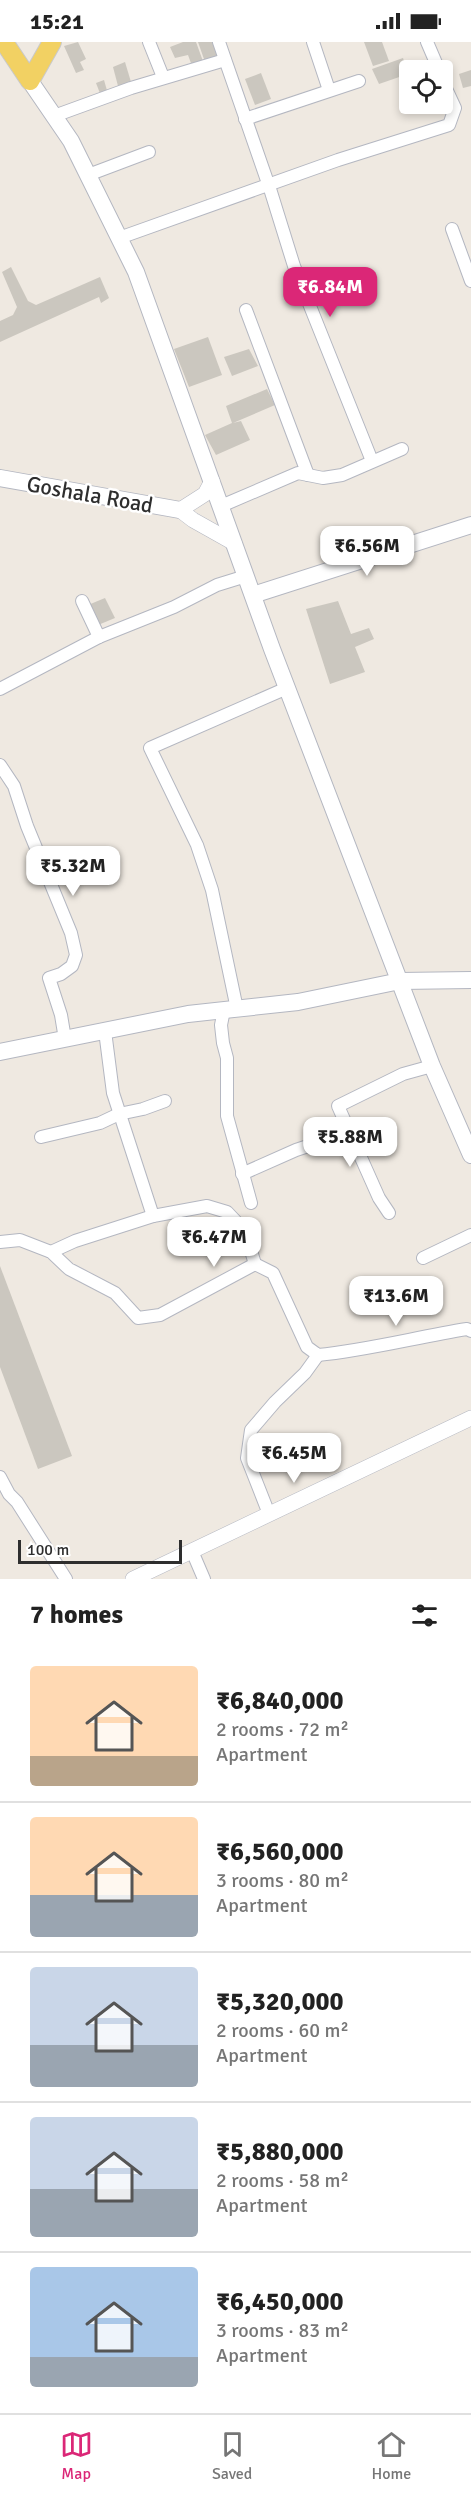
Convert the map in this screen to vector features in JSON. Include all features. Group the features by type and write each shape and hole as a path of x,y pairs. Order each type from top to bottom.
{"main road":[{"path":"3,42 71,141 136,272 287,688 432,1066 471,1155"},
{"path":"30,81 52,42"},
{"name":"Goshala Road","path":"0,478 180,510"},
{"path":"253,595 471,525"},
{"path":"0,1052 188,1014 298,1002 400,981 471,980"}],"street":[{"path":"149,42 163,78"},
{"path":"219,42 303,290 372,460"},
{"path":"313,42 329,90"},
{"path":"427,42 434,60"},
{"path":"54,116 74,107 225,60"},
{"path":"244,119 359,81"},
{"path":"119,238 268,183 449,125 453,114"},
{"path":"88,175 148,152"},
{"path":"452,229 471,281"},
{"path":"246,310 308,475"},
{"path":"221,506 298,474 323,478 342,475 372,460 402,449"},
{"path":"212,481 205,494 180,510 234,543"},
{"path":"0,689 99,637 174,607 217,585 246,576"},
{"path":"82,601 99,637"},
{"path":"251,1203 227,1116 227,1058 221,1025 231,1010 212,890 197,845 150,748 287,688"},
{"path":"0,765 14,786 27,826 71,933 76,955 72,966 61,974 49,978 61,1015 65,1039"},
{"path":"105,1031 113,1093 153,1216"},
{"path":"389,1213 378,1198 338,1106 403,1074 432,1066"},
{"path":"41,1137 100,1123 119,1114 165,1101"},
{"path":"242,1174 320,1142"},
{"path":"51,1252 75,1241 153,1216 207,1206 227,1212 245,1231 255,1264 273,1273 307,1347 318,1355 359,1351 418,1337 471,1331"},
{"path":"423,1258 471,1235"},
{"path":"0,1242 20,1240 51,1252 69,1269 115,1293 138,1318 160,1315 255,1264"},
{"path":"269,1514 247,1458 251,1430 275,1402 305,1373 318,1355"},
{"path":"133,1579 471,1418"},
{"path":"0,1477 66,1579"},
{"path":"192,1551 204,1579"}],"building":[{"path":"78,42 86,59 80,62 84,70 76,73 64,46"},
{"path":"183,42 196,42 204,64 192,66 188,55 175,58 170,47"},
{"path":"198,42 216,42 221,57 205,62"},
{"path":"364,42 382,42 389,61 373,66"},
{"path":"403,58 404,60 399,60 399,77 379,84 372,69"},
{"path":"125,62 131,82 118,86 113,67"},
{"path":"471,70 471,86 463,88 459,74"},
{"path":"261,73 271,99 255,105 245,79"},
{"path":"104,80 108,94 101,96 96,83"},
{"path":"11,267 28,301 36,305 100,277 109,298 101,303 99,297 0,342 0,321 13,315 17,307 2,272"},
{"path":"208,337 222,375 189,387 174,349"},
{"path":"249,349 258,366 232,376 224,357"},
{"path":"267,389 275,405 233,423 241,421 250,440 216,455 205,435 232,423 226,406"},
{"path":"105,598 115,618 98,625 88,605"},
{"path":"338,601 351,634 369,628 374,639 355,647 365,672 330,684 306,609"},
{"path":"0,1266 72,1456 38,1469 0,1367"}]}
